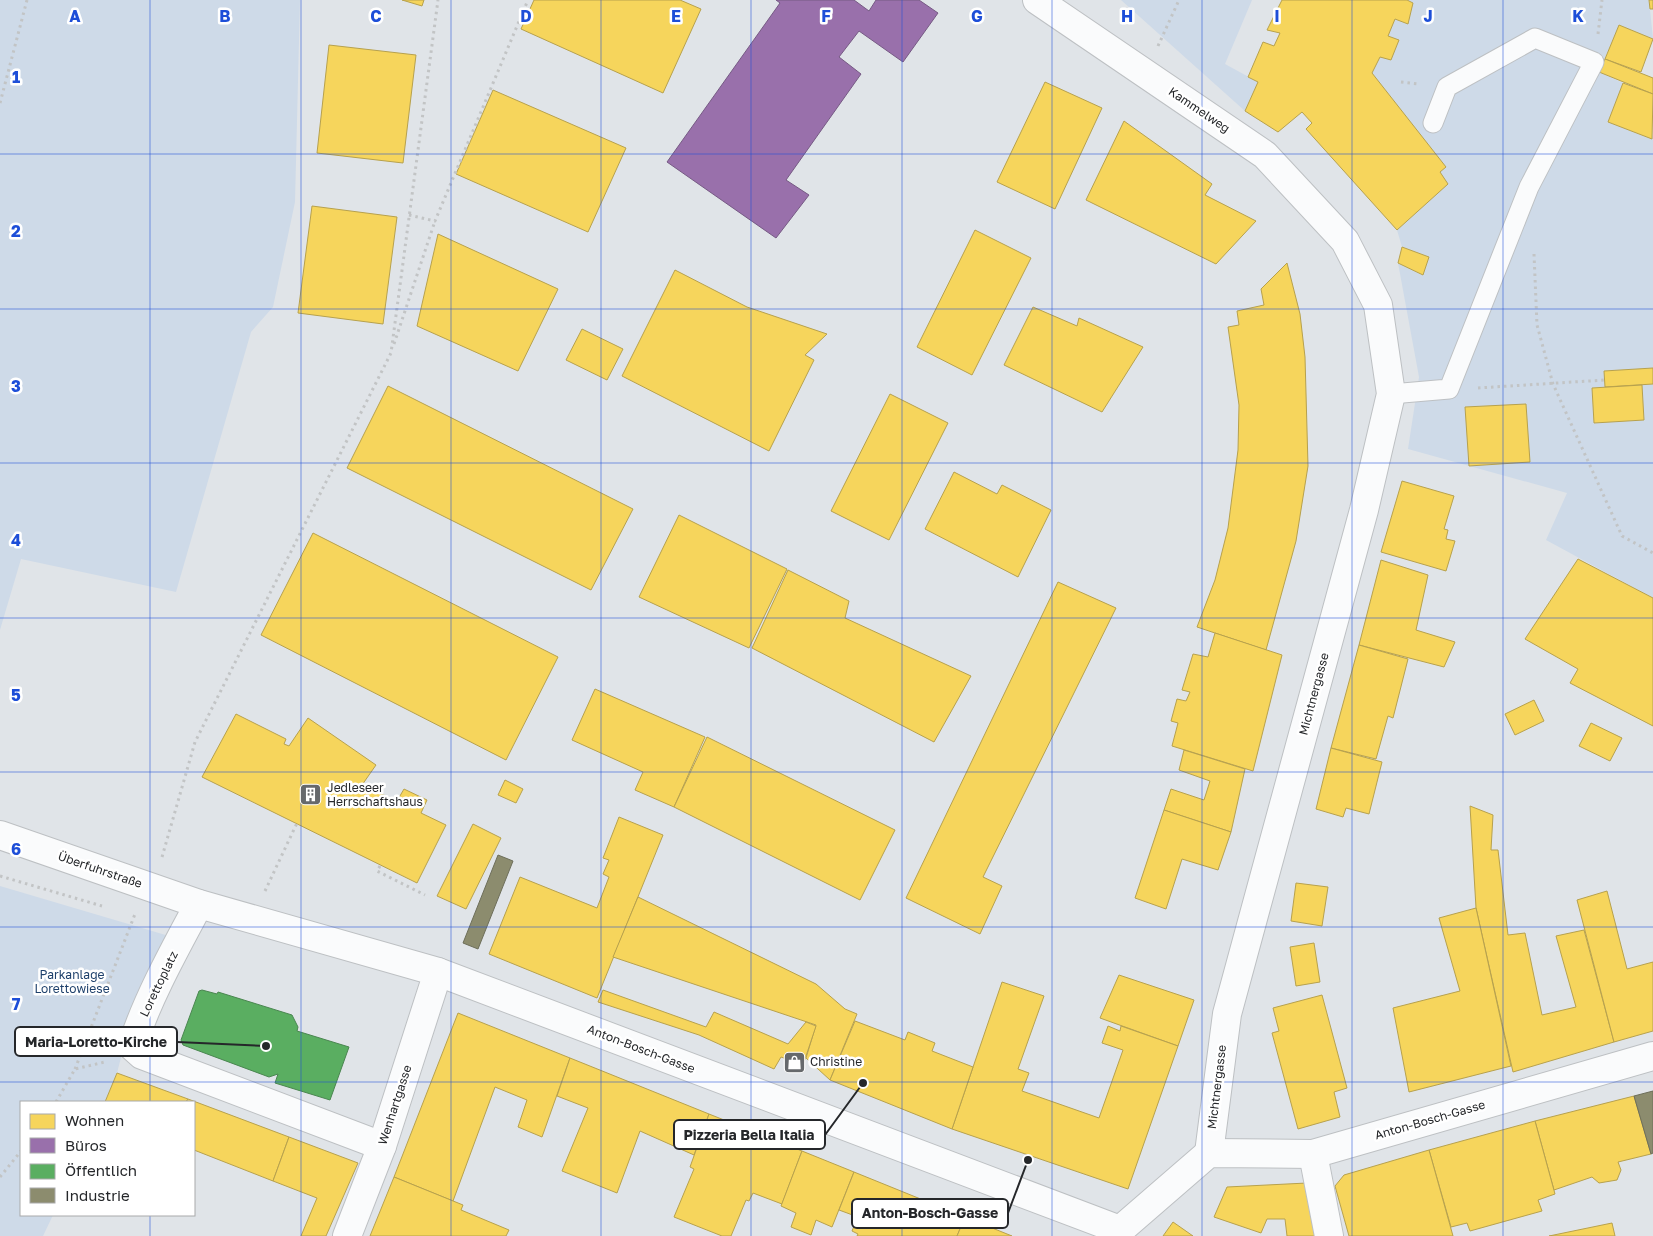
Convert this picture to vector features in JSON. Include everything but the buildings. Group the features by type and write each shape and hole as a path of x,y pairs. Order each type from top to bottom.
{"street":[{"name":"Kammelweg","path":"1037,0 1265,155 1345,241"},
{"name":"Michtnergasse","path":"1209,1153 1227,1014 1361,520 1391,394 1378,306 1345,241"},
{"name":"Überfuhrstraße","path":"0,835 200,904"},
{"path":"200,904 438,972"},
{"name":"Lorettoplatz","path":"142,1055 132,1046 138,1026 200,904"},
{"name":"Anton-Bosch-Gasse","path":"438,972 1118,1233 1209,1153 1313,1154 1653,1056"},
{"name":"Wenhartgasse","path":"347,1236 382,1146 438,972"},
{"path":"142,1055 382,1146"},
{"path":"1313,1154 1329,1236"}],"lane":[{"path":"1391,394 1449,389 1529,187 1594,62 1535,38 1447,87 1433,123"}],"path":[{"path":"0,103 27,0"},
{"path":"391,353 438,0"},
{"path":"57,1101 75,1069 137,909 152,889 195,742 391,353 435,221 528,0"},
{"path":"1145,74 1179,0"},
{"path":"409,216 435,221"},
{"path":"1534,244 1533,272 1537,325 1554,384 1622,536 1653,554"},
{"path":"1449,389 1605,380"},
{"path":"252,919 296,824"},
{"path":"380,866 377,871 425,895"},
{"path":"75,1069 142,1055"},
{"path":"0,1176 20,1152"}],"green space":[{"path":"0,0 300,0 295,202 273,307 251,332 176,592 21,559 0,630"},
{"path":"1121,0 1252,0 1225,64 1258,82 1245,111"},
{"path":"1407,0 1649,0 1653,39 1619,25 1599,72 1623,83 1608,122 1651,139 1653,135 1653,368 1604,371 1605,387 1592,388 1594,423 1644,420 1642,385 1653,384 1653,598 1546,540 1567,493 1408,449 1419,377 1398,263 1423,275 1429,257 1402,247 1397,230 1448,184 1440,172 1446,167 1372,73 1380,57 1391,60 1399,40 1388,36 1395,19 1408,24 1413,3"},
{"name":"Parkanlage Lorettowiese","path":"0,886 169,936 127,1034 117,1073 105,1101 20,1101 20,1216 53,1216 43,1236 0,1236"}],"place":[{"name":"Jedleseer Herrschaftshaus","path":"311,795"},
{"name":"Maria-Loretto-Kirche","path":"266,1046"},
{"name":"Christine","path":"794,1062"},
{"name":"Pizzeria Bella Italia","path":"863,1083"},
{"name":"Anton-Bosch-Gasse","path":"1028,1160"}]}
